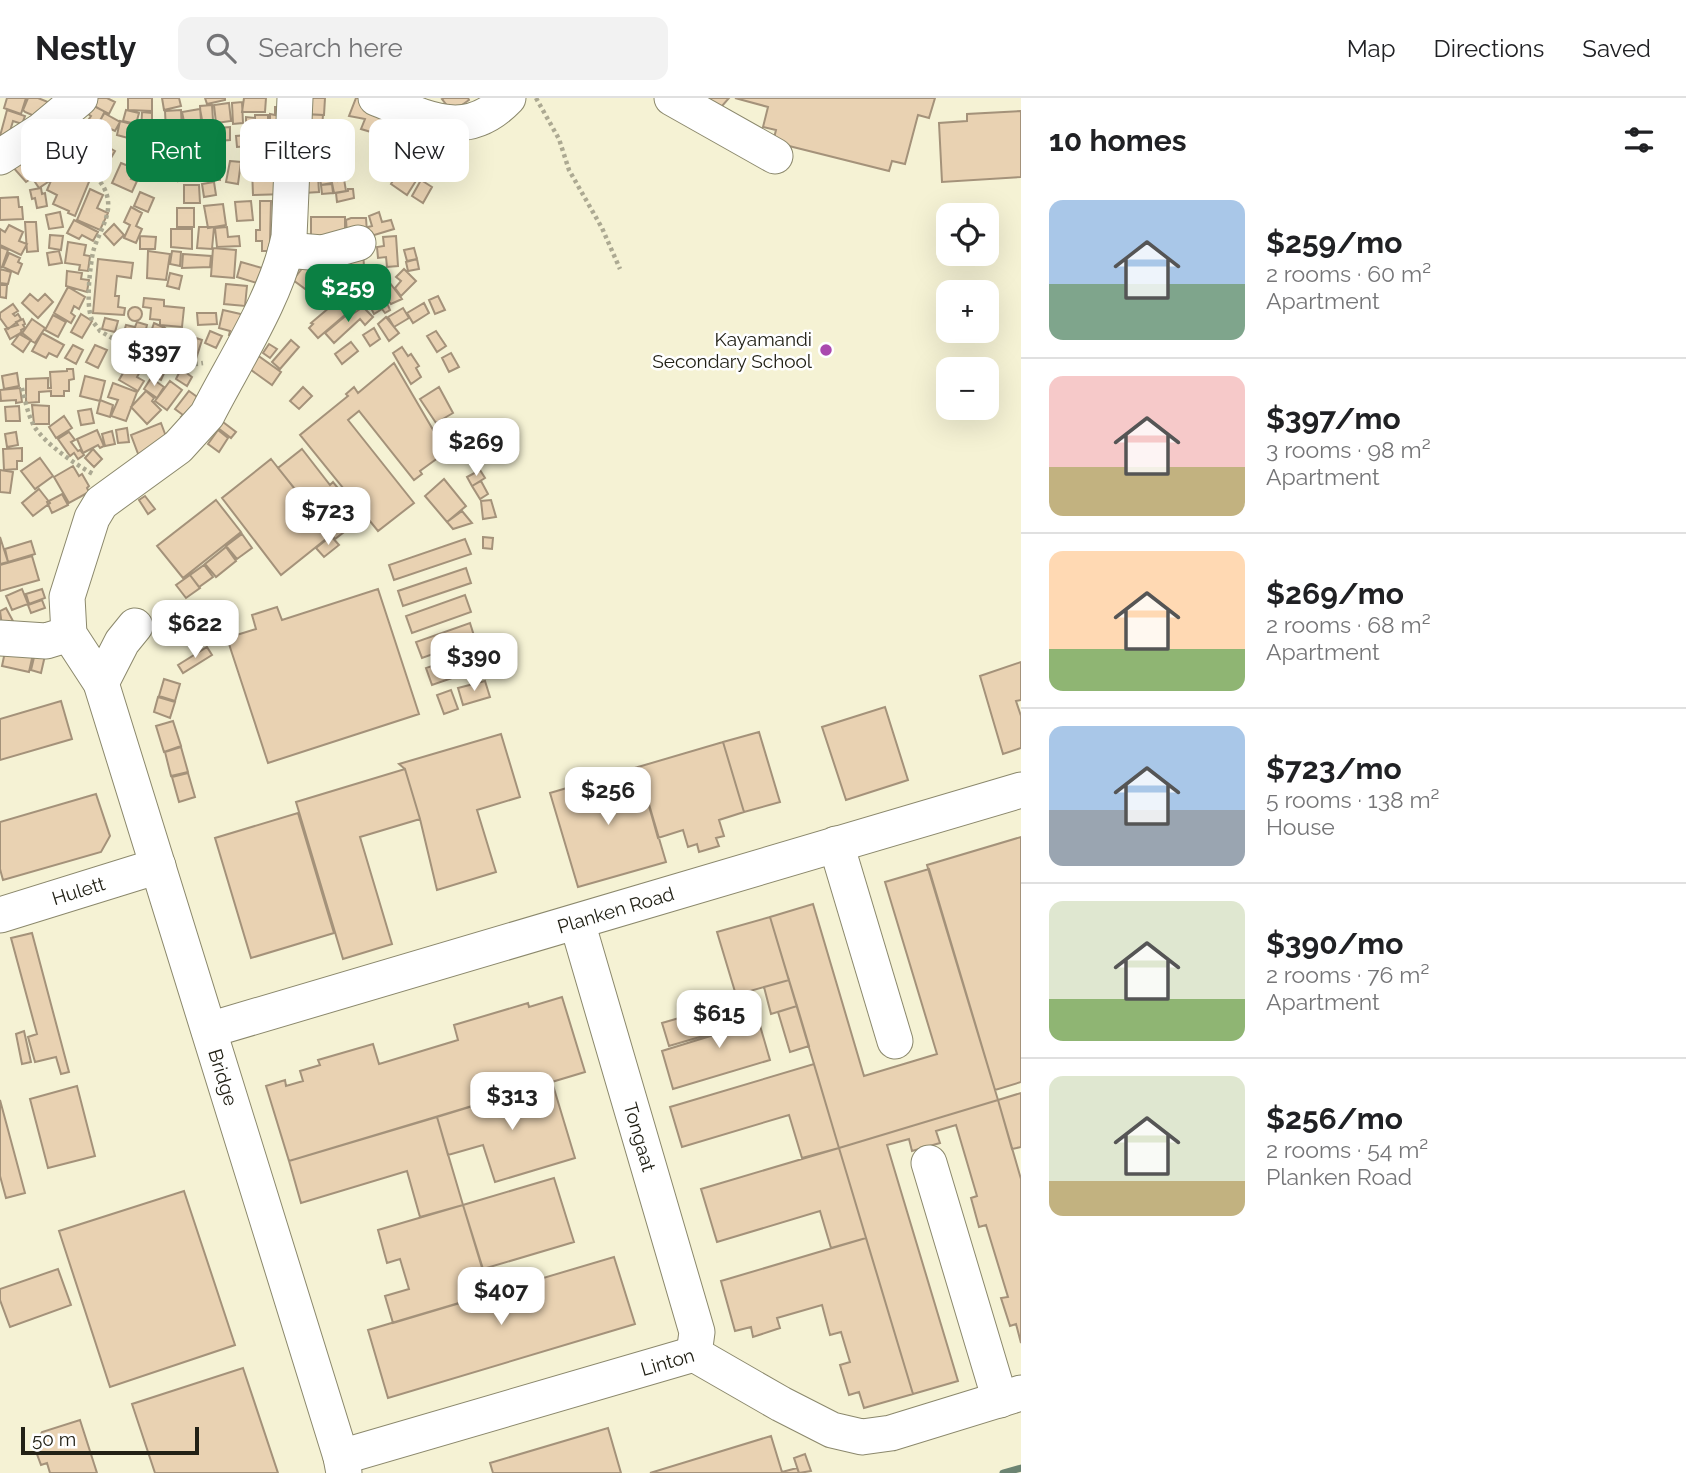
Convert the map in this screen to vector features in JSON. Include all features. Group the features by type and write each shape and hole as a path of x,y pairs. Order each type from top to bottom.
{"street":[{"path":"55,119 80,98"},
{"path":"0,638 46,641 69,634 67,597 92,517 101,503 121,486 178,447 207,415 270,294 286,250 292,217 295,98"},
{"path":"376,98 430,120 463,124 472,122 508,98"},
{"path":"671,98 775,156"},
{"path":"0,157 21,144"},
{"path":"286,250 330,265 358,243"},
{"path":"101,683 122,642 135,626"},
{"name":"Bridge","path":"69,634 101,683 342,1465"},
{"name":"Planken Road","path":"209,1030 1021,790"},
{"path":"836,844 895,1041"},
{"name":"Hulett","path":"0,915 158,866"},
{"name":"Tongaat","path":"577,922 698,1332 694,1354"},
{"path":"929,1163 1010,1396"},
{"name":"Linton","path":"342,1465 694,1354 832,1430 862,1437 891,1433 1010,1396"}],"path":[{"path":"537,98 559,139 569,170 602,228 620,269"},
{"path":"98,182 108,201 109,213 91,266 91,317 100,331 149,359 164,362 208,362 242,347"},
{"path":"22,388 32,423 41,435 78,465 121,486"}],"building":[{"path":"7,98 26,98 21,114 4,108"},
{"path":"28,98 38,98 53,104 39,118 23,110"},
{"path":"93,98 107,98 115,102 109,114 90,104"},
{"path":"128,98 152,98 152,111 128,110"},
{"path":"162,98 179,98 181,106 164,110"},
{"path":"205,98 225,98 225,100 207,104"},
{"path":"244,98 266,98 265,112 242,112"},
{"path":"305,98 325,98 324,115 305,114"},
{"path":"356,98 366,98 389,111 386,119 369,119 369,131 361,129 365,119 349,116"},
{"path":"696,98 729,98 715,114"},
{"path":"735,98 935,98 929,118 918,115 905,164 892,161 889,171 773,142 776,130 763,127 768,107"},
{"path":"442,99 469,100 452,112"},
{"path":"242,102 243,119 240,119 240,123 233,124 232,103"},
{"path":"229,103 231,121 216,119 214,105"},
{"path":"93,105 105,112 101,119 89,119 91,116 88,114"},
{"path":"212,105 213,119 201,119 200,106"},
{"path":"275,107 282,107 284,119 270,119 270,114 275,115"},
{"path":"200,109 202,119 183,119 182,112"},
{"path":"7,110 25,116 21,119 21,124 13,121 8,138 0,136"},
{"path":"126,110 139,113 137,119 123,121"},
{"path":"181,110 181,119 165,119 165,111"},
{"path":"1021,111 1021,177 942,182 939,123 967,121 967,114"},
{"path":"142,112 152,113 152,119 142,119"},
{"path":"104,113 120,122 115,131 112,130 112,119 101,119"},
{"path":"301,114 323,115 323,119 302,119"},
{"path":"255,115 268,115 268,119 246,119 246,117 255,118"},
{"path":"120,121 126,123 126,137 117,135"},
{"path":"226,127 230,127 230,140 226,140"},
{"path":"236,136 240,136 240,147 237,147"},
{"path":"20,158 21,176 11,165"},
{"path":"230,161 240,162 238,184 226,182"},
{"path":"121,163 126,165 126,182 137,182 132,192 112,183"},
{"path":"35,182 48,182 39,188"},
{"path":"50,182 89,182 75,216 53,204 57,195 47,190"},
{"path":"214,182 216,195 204,197 202,184"},
{"path":"252,182 285,182 286,194 253,195"},
{"path":"303,182 318,182 319,192 304,193"},
{"path":"321,182 344,182 346,191 334,193 332,183 321,185"},
{"path":"392,182 415,182 407,195 391,184"},
{"path":"420,182 432,187 423,203 412,196"},
{"path":"332,184 333,193 322,194 321,185"},
{"path":"184,185 199,185 200,203 184,203"},
{"path":"41,188 42,194 45,193 47,206 37,208 30,190"},
{"path":"90,189 103,195 97,208 108,213 100,230 77,220"},
{"path":"353,189 354,198 337,202 336,193"},
{"path":"140,192 154,198 148,212 134,206"},
{"path":"18,197 23,219 0,220 0,198"},
{"path":"251,201 253,220 237,221 235,202"},
{"path":"260,201 271,201 270,241 274,241 274,251 262,251 262,241 256,241 256,230 260,230"},
{"path":"223,204 226,225 208,228 204,206"},
{"path":"131,207 142,213 136,226 142,229 136,243 124,238 130,225 124,222"},
{"path":"177,208 194,208 194,227 177,227"},
{"path":"60,212 63,227 49,229 46,215"},
{"path":"379,212 382,222 391,220 394,229 371,236 369,216"},
{"path":"311,217 345,217 345,240 311,240"},
{"path":"366,218 367,232 347,234 346,220"},
{"path":"74,220 98,232 93,241 82,235 79,239 67,233"},
{"path":"25,222 36,222 38,251 27,252"},
{"path":"114,224 124,235 114,245 104,234"},
{"path":"9,225 23,232 19,241 27,244 21,255 0,245 0,229 5,232"},
{"path":"199,227 214,227 212,249 197,248"},
{"path":"227,227 228,237 239,236 240,246 217,247 215,228"},
{"path":"171,229 192,229 192,249 171,247"},
{"path":"50,235 63,236 61,250 49,248"},
{"path":"140,236 156,237 155,249 140,249"},
{"path":"396,236 398,266 387,267 386,257 378,258 377,247 384,246 383,237"},
{"path":"68,242 86,245 84,255 90,256 88,271 79,270 80,265 65,263"},
{"path":"0,247 8,250 2,267 0,267"},
{"path":"213,248 236,250 234,278 211,276"},
{"path":"414,248 417,259 407,261 404,250"},
{"path":"351,250 363,250 364,267 351,268"},
{"path":"59,251 62,263 49,265 47,253"},
{"path":"148,251 170,254 166,280 147,278"},
{"path":"172,251 181,252 180,266 170,264"},
{"path":"9,253 20,258 18,262 22,264 18,274 3,267"},
{"path":"183,254 211,256 210,267 182,268"},
{"path":"98,259 133,263 131,278 117,276 115,296 119,296 118,307 125,308 124,315 93,313"},
{"path":"417,259 419,269 408,271 406,262"},
{"path":"308,261 337,283 323,302 293,280"},
{"path":"241,262 262,268 257,283 237,277"},
{"path":"0,269 11,272 8,284 0,283"},
{"path":"404,269 416,281 401,296 395,288 401,281 396,277"},
{"path":"67,271 82,273 81,279 89,280 87,292 66,286"},
{"path":"383,271 385,281 364,286 361,275"},
{"path":"170,273 182,276 179,289 167,286"},
{"path":"390,283 402,299 391,304 384,295 388,293 384,287"},
{"path":"226,284 247,286 245,306 224,304"},
{"path":"0,285 7,285 6,298 0,297"},
{"path":"68,287 85,297 79,309 74,306 71,313 75,316 71,323 54,313"},
{"path":"30,294 38,301 45,294 53,302 38,318 22,303"},
{"path":"384,296 390,310 385,313 382,309 374,314 369,304"},
{"path":"438,296 445,310 435,314 429,300"},
{"path":"144,298 164,300 164,306 184,308 182,327 160,325 160,320 150,319 151,308 143,307"},
{"path":"336,302 346,314 318,338 309,328 313,324 311,323"},
{"path":"424,303 429,313 413,323 407,313"},
{"path":"13,304 18,311 13,314 18,314 21,319 8,329 0,318 0,313"},
{"path":"132,307 138,307 142,314 138,321 132,321 128,317 128,311"},
{"path":"363,307 373,317 365,325 360,319 334,343 325,333 349,313 351,315"},
{"path":"403,308 409,318 394,327 388,317"},
{"path":"223,310 245,315 236,337 229,335 230,331 219,328"},
{"path":"197,313 216,313 217,324 198,325"},
{"path":"81,314 92,321 82,338 71,332"},
{"path":"53,315 66,322 58,337 45,330"},
{"path":"386,317 399,333 389,341 378,324"},
{"path":"105,318 118,321 115,332 102,329"},
{"path":"23,319 25,328 10,339 5,329 18,325 16,322"},
{"path":"32,319 45,328 35,343 21,335"},
{"path":"137,322 147,325 143,341 123,335 126,325 135,327"},
{"path":"154,323 165,328 163,334 175,338 171,350 161,346 157,360 143,355"},
{"path":"374,328 380,339 370,346 363,335"},
{"path":"210,331 222,336 216,348 205,343"},
{"path":"436,331 446,346 437,352 427,336"},
{"path":"21,332 31,340 23,352 12,344"},
{"path":"42,333 64,345 57,357 49,353 46,358 32,351"},
{"path":"184,334 202,340 196,359 178,352"},
{"path":"291,340 299,347 280,369 272,362"},
{"path":"351,342 358,351 342,364 335,354"},
{"path":"269,344 277,349 270,358 263,353"},
{"path":"73,345 83,350 76,364 65,358"},
{"path":"95,345 107,350 98,368 86,362"},
{"path":"402,347 419,366 416,368 421,377 411,384 393,353"},
{"path":"253,352 281,372 272,385 244,365"},
{"path":"451,353 459,367 449,372 442,358"},
{"path":"134,354 146,361 137,377 144,381 138,391 119,380"},
{"path":"154,363 166,369 161,380 149,374"},
{"path":"394,363 446,452 420,471 422,474 414,480 359,411 348,420 414,503 378,531 300,435 348,396 346,394 354,387 358,393"},
{"path":"73,369 74,379 69,380 69,391 64,391 64,396 51,396 51,391 39,392 39,402 26,403 26,379 48,378 48,388 51,388 50,372"},
{"path":"181,369 192,377 187,386 176,379"},
{"path":"17,373 19,386 4,389 2,376"},
{"path":"85,376 105,381 100,401 80,396"},
{"path":"151,378 164,387 157,398 144,389"},
{"path":"170,381 182,390 167,410 155,401"},
{"path":"113,383 137,392 126,421 111,416 118,400 108,397"},
{"path":"303,387 312,396 299,409 290,401"},
{"path":"439,387 453,413 436,423 420,399"},
{"path":"20,388 22,402 1,401 0,390"},
{"path":"146,391 161,410 147,424 131,407"},
{"path":"189,391 200,399 184,420 181,417 183,415 175,409"},
{"path":"100,400 113,405 110,417 97,413"},
{"path":"32,405 49,406 49,424 34,424"},
{"path":"19,406 20,421 6,421 5,407"},
{"path":"91,409 94,423 81,425 78,411"},
{"path":"64,416 72,428 56,438 49,427"},
{"path":"223,422 236,432 231,438 218,428"},
{"path":"161,423 168,442 140,459 131,435"},
{"path":"446,425 452,431 446,437 440,431"},
{"path":"127,428 129,442 118,443 116,430"},
{"path":"97,430 104,446 100,448 98,445 83,453 77,439"},
{"path":"218,430 228,438 219,452 208,444"},
{"path":"112,431 115,444 105,446 102,434"},
{"path":"16,432 18,445 7,447 5,434"},
{"path":"69,432 75,440 71,442 84,455 78,459 74,453 70,456 58,439"},
{"path":"462,445 468,456 456,462 450,451"},
{"path":"22,448 22,461 17,461 17,469 4,470 3,449"},
{"path":"93,449 102,459 94,467 85,458"},
{"path":"302,449 330,485 333,482 362,518 335,539 278,468"},
{"path":"40,458 53,476 35,489 21,471"},
{"path":"271,459 331,535 281,575 222,498"},
{"path":"73,466 79,476 82,474 89,486 89,492 69,503 54,477"},
{"path":"0,470 13,472 10,493 0,492"},
{"path":"480,470 485,478 472,486 467,477"},
{"path":"444,479 466,506 447,522 425,496"},
{"path":"481,481 488,494 480,499 472,486"},
{"path":"39,489 50,503 33,516 22,503"},
{"path":"62,494 68,505 52,513 47,502"},
{"path":"145,496 155,509 148,514 139,500"},
{"path":"216,500 241,532 183,578 157,546"},
{"path":"491,500 496,517 483,519 481,501"},
{"path":"462,511 472,523 453,529 447,522"},
{"path":"242,534 252,548 237,559 226,546"},
{"path":"331,536 339,545 324,557 316,548"},
{"path":"0,537 8,562 0,564"},
{"path":"483,537 493,538 492,549 483,548"},
{"path":"465,539 471,554 394,580 389,565"},
{"path":"31,541 35,554 8,562 5,549"},
{"path":"226,547 236,561 216,577 205,564"},
{"path":"32,556 39,580 0,591 0,565"},
{"path":"204,565 213,577 199,587 190,575"},
{"path":"466,568 471,583 403,606 398,591"},
{"path":"190,575 200,588 186,598 176,585"},
{"path":"22,589 28,604 12,610 6,596"},
{"path":"42,589 45,598 29,604 26,594"},
{"path":"378,589 419,714 268,763 227,638 256,629 252,615 277,607 282,620"},
{"path":"465,595 471,612 412,633 406,616"},
{"path":"42,600 45,608 31,613 28,605"},
{"path":"6,608 13,621 2,626 0,611"},
{"path":"470,623 475,639 422,658 416,642"},
{"path":"7,642 35,645 29,672 2,666"},
{"path":"207,647 212,655 183,673 178,665"},
{"path":"36,649 46,651 41,673 31,670"},
{"path":"475,651 481,668 432,685 426,668"},
{"path":"1021,662 1021,700 1016,701 1021,716 1021,748 1003,754 980,676"},
{"path":"164,679 180,684 175,701 159,696"},
{"path":"485,681 490,697 463,705 458,688"},
{"path":"451,690 458,709 444,714 437,695"},
{"path":"158,697 175,702 170,718 154,712"},
{"path":"61,701 72,739 0,760 0,719"},
{"path":"885,707 908,780 846,800 822,727"},
{"path":"173,721 181,746 164,752 156,726"},
{"path":"759,732 780,802 744,812 723,742"},
{"path":"501,734 520,797 477,810 496,872 437,890 405,769 399,764"},
{"path":"723,742 744,812 719,820 724,836 716,838 719,846 699,852 697,844 688,847 683,830 658,838 638,767"},
{"path":"181,747 188,772 171,776 165,752"},
{"path":"638,767 666,862 578,887 550,793"},
{"path":"405,769 420,819 360,837 392,944 343,959 296,802"},
{"path":"188,773 195,797 179,802 172,777"},
{"path":"96,794 110,836 101,852 3,880 0,869 0,822"},
{"path":"298,813 334,933 251,958 215,838"},
{"path":"1021,837 1021,1082 995,1090 927,865"},
{"path":"929,869 998,1100 839,1148 770,917 813,904 864,1076 937,1054 885,882"},
{"path":"770,917 789,980 736,995 717,932"},
{"path":"32,933 69,1072 61,1074 56,1057 35,1062 28,1037 37,1034 11,938"},
{"path":"789,980 797,1006 771,1014 764,987"},
{"path":"562,997 585,1072 289,1161 266,1086 285,1080 286,1086 303,1081 300,1071 320,1065 318,1060 373,1044 379,1064 458,1040 454,1025 528,1003 529,1007"},
{"path":"754,1005 770,1060 673,1089 662,1051 720,1033 715,1017"},
{"path":"797,1006 809,1046 790,1052 778,1012"},
{"path":"710,1009 717,1032 669,1046 662,1023"},
{"path":"24,1031 31,1062 22,1064 16,1034"},
{"path":"814,1064 839,1148 802,1158 789,1115 682,1147 670,1107"},
{"path":"552,1082 575,1158 495,1182 483,1145 448,1155 437,1117"},
{"path":"77,1086 95,1156 48,1168 30,1099"},
{"path":"1021,1093 1021,1147 1012,1149 998,1100"},
{"path":"0,1100 25,1193 6,1198 0,1176"},
{"path":"998,1100 1021,1179 1021,1343 1016,1324 1010,1326 1001,1298 1008,1297 986,1225 979,1227 971,1198 977,1196 956,1125 936,1131 940,1143 912,1151 909,1139 887,1145 958,1381 913,1394 839,1148"},
{"path":"437,1117 463,1205 420,1217 407,1171 301,1203 289,1161"},
{"path":"839,1148 866,1238 831,1248 820,1211 717,1242 701,1189"},
{"path":"554,1178 574,1242 483,1269 463,1205"},
{"path":"184,1191 235,1345 110,1387 59,1231"},
{"path":"463,1205 490,1294 393,1323 385,1296 409,1289 400,1259 387,1263 378,1230"},
{"path":"866,1238 913,1394 864,1408 859,1392 849,1395 840,1365 850,1362 841,1332 830,1335 822,1305 777,1318 780,1328 753,1337 751,1327 735,1331 721,1281"},
{"path":"614,1257 635,1324 388,1398 368,1330"},
{"path":"58,1269 71,1305 10,1327 0,1300 0,1289"},
{"path":"243,1368 278,1473 155,1473 132,1404"},
{"path":"80,1420 97,1473 50,1473 47,1463 41,1465 34,1446 42,1432"},
{"path":"608,1428 621,1473 493,1473 490,1463"},
{"path":"771,1436 782,1472 797,1468 799,1473 650,1473"},
{"path":"805,1454 811,1471 799,1473 794,1458"}],"waterway":[{"path":"1003,1473 1021,1468"}],"place":[{"name":"Kayamandi Secondary School","path":"826,350"}]}
